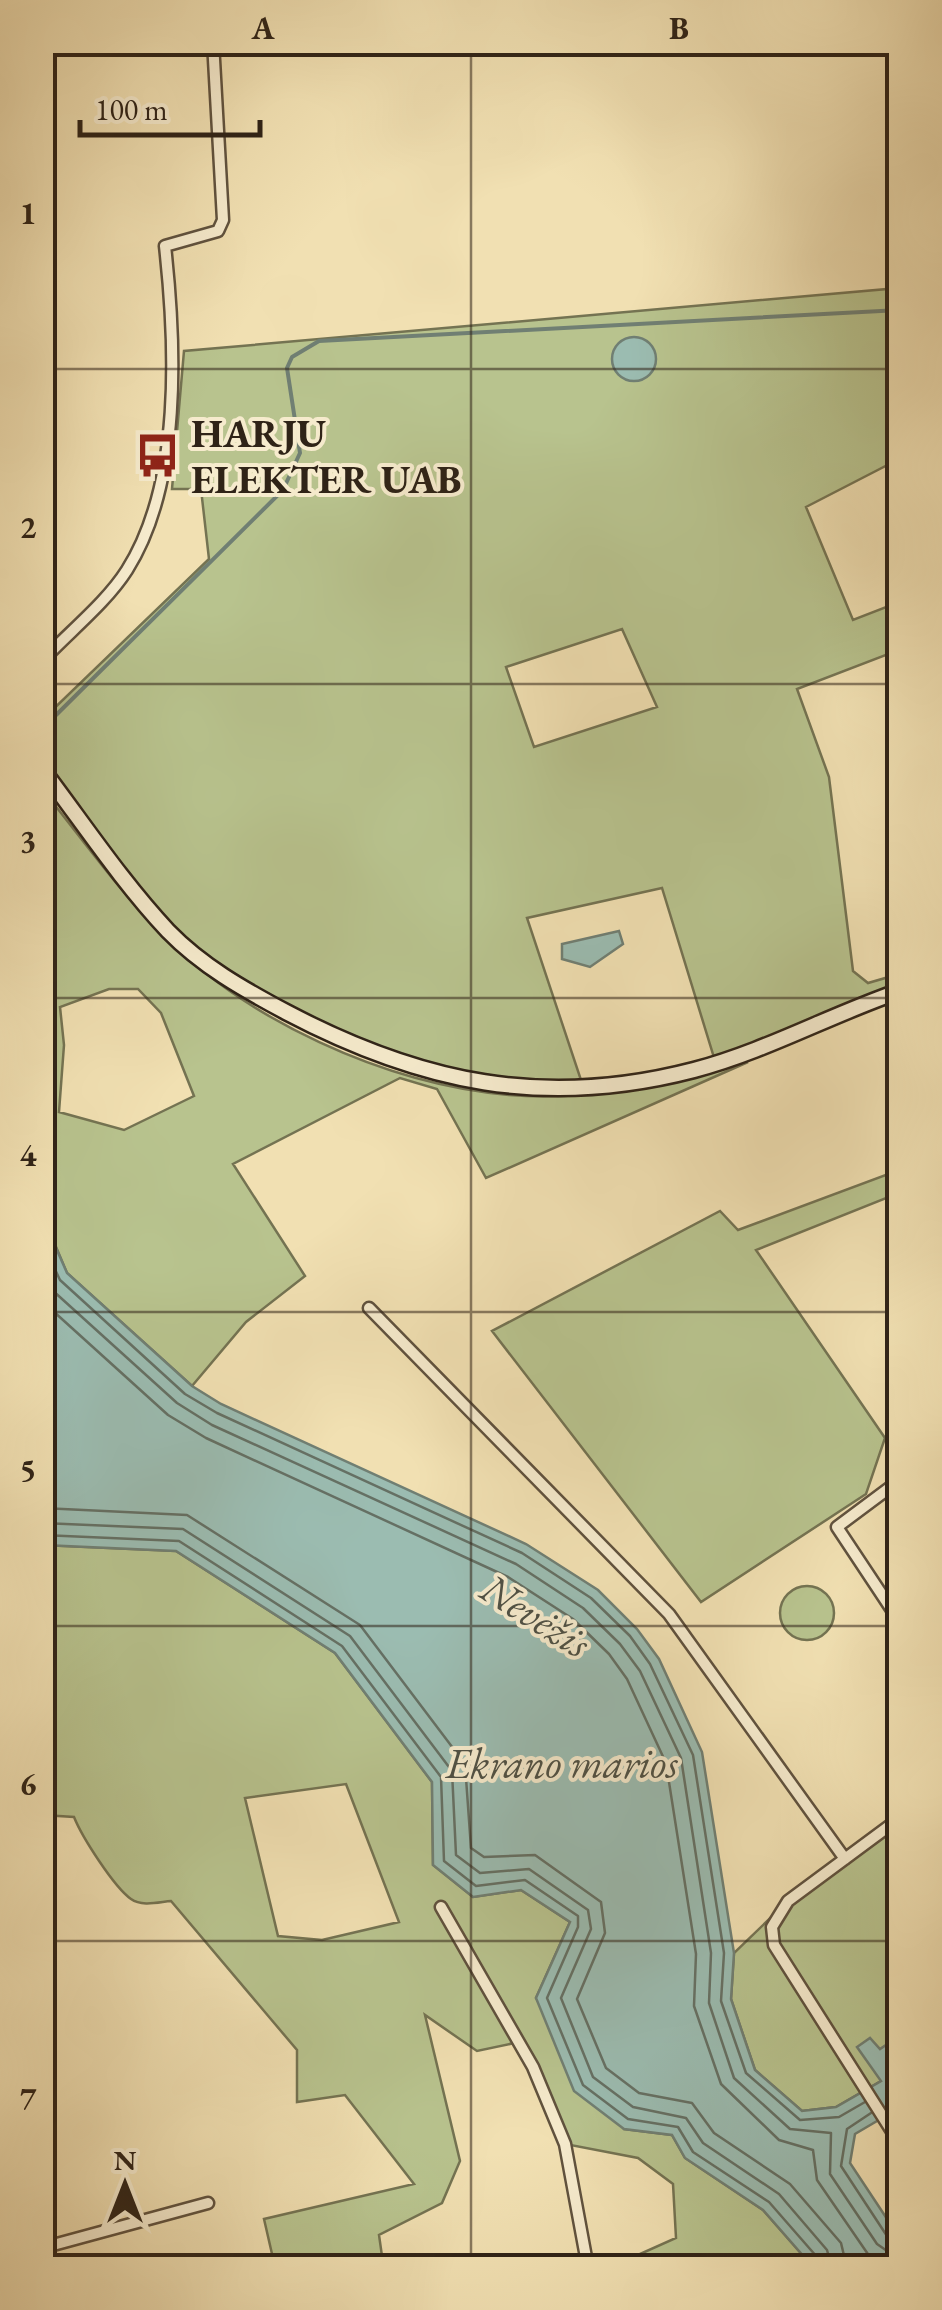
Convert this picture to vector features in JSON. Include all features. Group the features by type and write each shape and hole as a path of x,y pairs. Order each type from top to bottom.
{"main road":[{"path":"42,769 168,930 233,984 368,1052 430,1073 493,1086 584,1089 692,1071 768,1046 900,991"}],"street":[{"path":"42,661 126,572 160,492 174,335 165,246 209,235 223,220 213,42"},
{"path":"369,1308 668,1614 845,1859"},
{"path":"900,1480 837,1527 900,1622"},
{"path":"900,1818 788,1902 772,1927 774,1944 900,2144"},
{"path":"441,1907 533,2066 566,2144 588,2268"},
{"path":"42,2248 208,2203"},
{"path":"873,2268 900,2256"}],"green space":[{"path":"889,43 899,43 899,459 806,507 853,620 899,602 899,650 797,689 829,777 853,971 868,983 899,974 899,991 716,1064 662,888 527,918 584,1089 552,1091 368,1052 194,954 128,882 43,762 42,720 209,559 201,489 172,489 184,351 898,288","holes":["622,629 657,707 534,747 506,667"]},
{"path":"42,789 128,896 193,962 274,1019 366,1062 462,1088 509,1095 569,1096 630,1089 748,1062 486,1178 437,1089 400,1078 233,1164 305,1276 246,1322 192,1386 67,1273 43,1216","holes":["109,989 138,989 161,1013 194,1096 124,1130 59,1112 64,1045 60,1007"]},
{"path":"899,1170 899,1193 756,1250 885,1438 866,1494 701,1602 492,1331 720,1211 738,1230"},
{"path":"42,1545 176,1551 335,1653 432,1782 433,1865 473,1897 521,1890 570,1922 536,1998 624,2129 672,2135 685,2158 763,2210 813,2267 771,2261 751,2268 611,2267 676,2238 673,2184 638,2158 565,2144 519,2042 477,2051 425,2015 460,2161 442,2203 379,2235 382,2256 325,2267 275,2267 264,2219 414,2184 345,2095 297,2102 297,2050 171,1901 145,1903 131,1899 99,1861 74,1817 43,1815","holes":["346,1784 399,1922 322,1940 278,1936 245,1798"]},
{"path":"807,1586 826,1594 834,1613 826,1632 807,1640 788,1632 780,1613 788,1594"},
{"path":"899,1818 899,2036 880,2050 881,2081 836,2107 802,2111 755,2070 731,1999 734,1953 788,1901"}],"water":[{"path":"634,337 649,344 656,359 649,374 634,381 619,374 612,359 619,344"},
{"path":"619,931 623,944 590,967 562,959 562,944"},
{"name":"Ekrano marios","path":"42,1216 67,1273 192,1386 221,1404 526,1544 598,1590 637,1629 659,1659 702,1752 734,1953 731,1999 755,2070 802,2111 836,2107 881,2081 857,2047 870,2038 880,2049 899,2036 899,2108 855,2134 850,2163 899,2237 899,2267 813,2267 763,2210 685,2158 672,2135 624,2129 574,2091 536,1998 570,1922 521,1890 473,1897 433,1865 432,1782 335,1653 176,1551 43,1545"}],"waterway":[{"path":"45,726 283,490 300,453 287,368 292,357 319,341 900,310"}],"place":[{"name":"HARJU ELEKTER UAB","path":"158,456"}],"water label":[{"name":"Nevėžis","path":"536,1615"}]}
